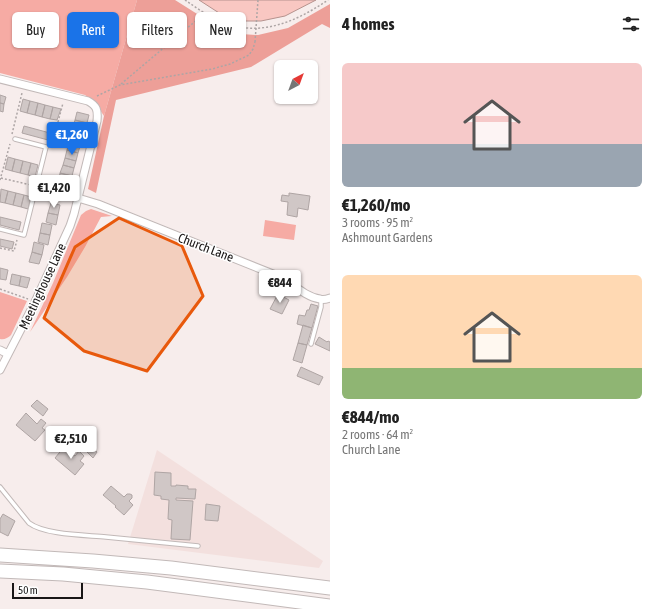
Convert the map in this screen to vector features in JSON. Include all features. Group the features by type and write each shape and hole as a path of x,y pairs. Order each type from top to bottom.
{"highway":[{"path":"0,555 171,568 330,588"},
{"path":"0,571 63,574 147,582 330,606"}],"street":[{"path":"0,79 88,101"},
{"name":"Meetinghouse Lane","path":"0,370 35,302 64,240 74,214 98,114 95,106 88,101"},
{"name":"Church Lane","path":"78,198 98,204 283,278 313,297 321,299 330,298"},
{"path":"0,350 8,354"}],"lane":[{"path":"0,229 24,235 46,146 15,139"},
{"path":"36,187 78,198"},
{"path":"311,344 321,307 321,299"},
{"path":"0,487 29,523 40,529 65,533 198,546"}],"path":[{"path":"185,0 203,12"},
{"path":"120,85 212,69 230,64 249,55 255,42 258,0"},
{"path":"246,28 277,26 304,14 328,0"},
{"path":"88,101 120,85 195,21"},
{"path":"0,180 24,85"},
{"path":"46,146 49,144 52,132 55,133 65,95"},
{"path":"0,177 36,187"},
{"path":"0,248 14,251 18,233"},
{"path":"0,289 35,302"}],"highlighted area":[{"path":"119,218 182,246 203,296 147,371 84,351 44,318 75,247"}],"shaded area":[{"path":"0,0 137,0 134,12 127,12 127,35 104,116 96,104 85,95 0,73"},
{"path":"137,0 175,0 195,13 195,48 246,48 246,34 258,35 288,28 330,4 330,28 322,24 251,67 116,100 96,193 88,189 104,116 127,35 127,48 187,48 187,12 134,12"},
{"path":"199,0 316,0 285,16 261,21 246,21 246,12 218,12"},
{"path":"91,209 112,216 101,217 67,277 30,332 53,283 81,215"},
{"path":"265,220 296,225 294,240 263,236"},
{"path":"0,292 27,301 11,335 3,339 0,339"},
{"path":"157,450 323,561 319,568 128,544"}],"building":[{"path":"0,95 6,97 4,104 0,103"},
{"path":"23,99 30,101 27,113 20,111"},
{"path":"30,101 38,103 35,115 27,113"},
{"path":"0,103 4,104 3,112 0,111"},
{"path":"38,103 45,105 42,117 35,115"},
{"path":"45,105 53,107 50,119 42,117"},
{"path":"53,107 61,109 57,120 50,119"},
{"path":"77,112 89,115 87,123 75,120"},
{"path":"75,120 87,123 84,131 73,127"},
{"path":"24,126 50,133 48,140 22,133"},
{"path":"73,127 84,131 82,138 71,135"},
{"path":"71,135 82,138 80,146 69,142"},
{"path":"69,142 80,146 78,153 67,150"},
{"path":"67,150 78,153 76,161 65,158"},
{"path":"8,157 15,159 12,171 5,169"},
{"path":"65,158 76,161 74,168 63,165"},
{"path":"15,159 23,161 20,173 12,171"},
{"path":"23,161 31,163 28,175 20,173"},
{"path":"31,163 38,165 35,177 28,175"},
{"path":"63,165 74,168 72,176 60,173"},
{"path":"60,173 72,176 70,184 59,180"},
{"path":"1,189 8,191 5,203 0,202"},
{"path":"8,191 16,193 13,205 5,203"},
{"path":"16,193 24,195 21,207 13,205"},
{"path":"289,193 310,196 308,210 298,208 297,217 287,215 288,202 281,201 282,195 289,196"},
{"path":"24,195 31,197 28,209 21,207"},
{"path":"51,203 60,205 58,215 48,213"},
{"path":"48,213 58,215 56,225 46,222"},
{"path":"0,217 21,222 19,230 0,225"},
{"path":"42,223 52,225 50,235 40,233"},
{"path":"40,233 50,235 48,245 38,242"},
{"path":"0,239 14,242 12,249 0,246"},
{"path":"34,242 44,245 42,255 32,252"},
{"path":"32,252 42,255 39,264 29,262"},
{"path":"0,268 8,270 6,280 0,279"},
{"path":"12,274 21,276 19,286 10,284"},
{"path":"21,276 30,278 27,288 19,286"},
{"path":"278,294 289,300 282,314 270,309"},
{"path":"311,304 318,306 312,328 297,324 299,315 305,316"},
{"path":"303,325 312,328 307,345 298,343"},
{"path":"319,337 327,342 330,342 330,351 315,344"},
{"path":"298,343 307,345 302,363 293,360"},
{"path":"301,367 323,377 319,385 297,376"},
{"path":"37,400 48,409 43,416 31,406"},
{"path":"26,413 37,424 41,419 46,423 42,428 45,430 35,441 16,425"},
{"path":"71,428 77,433 71,440 65,435"},
{"path":"64,447 75,456 79,451 84,456 80,461 84,464 75,475 55,458"},
{"path":"91,447 97,452 93,458 87,452"},
{"path":"155,472 171,473 171,486 188,486 188,489 196,489 195,499 176,498 176,500 193,501 190,540 171,539 172,520 168,519 169,500 161,499 161,496 154,495"},
{"path":"111,486 124,497 127,494 132,495 132,498 129,501 133,505 124,515 103,495"},
{"path":"206,504 220,506 218,521 205,520"},
{"path":"3,514 15,521 8,536 0,532 0,519"}]}
